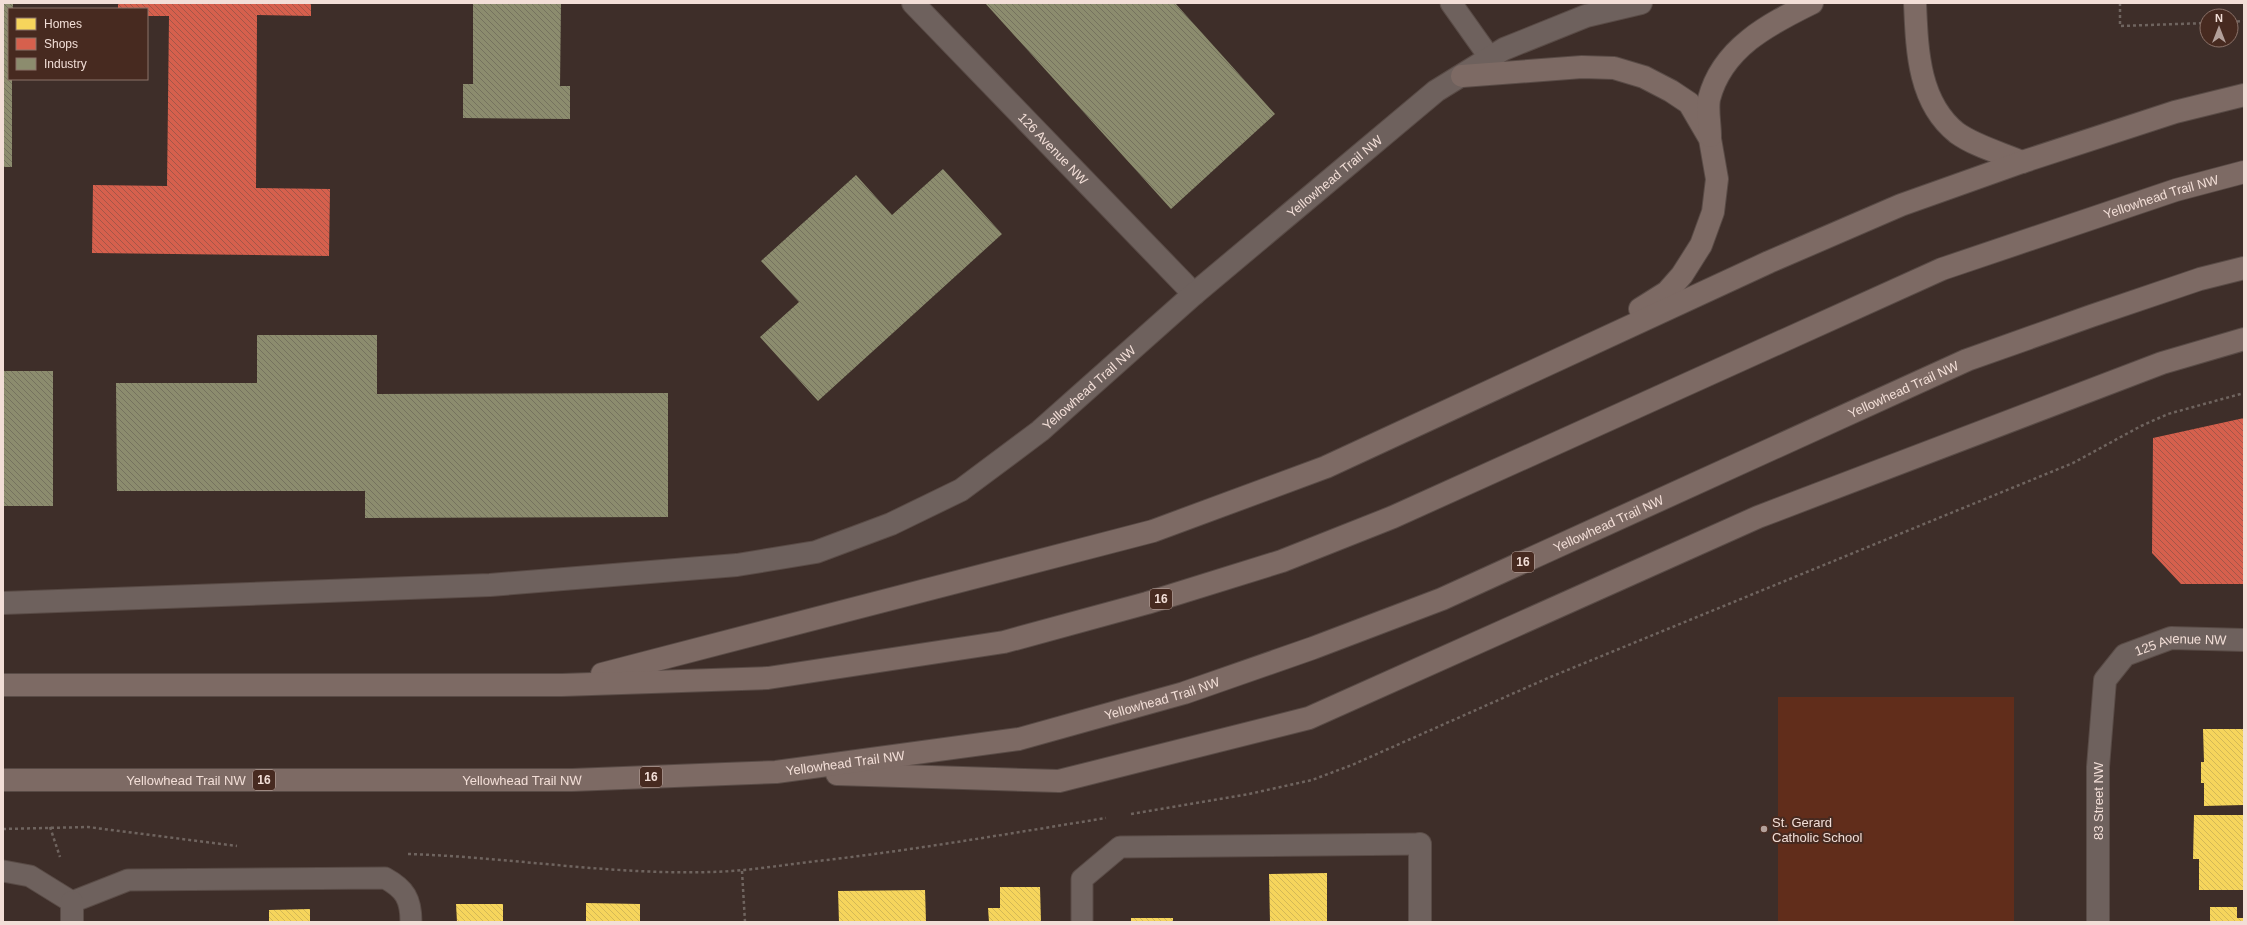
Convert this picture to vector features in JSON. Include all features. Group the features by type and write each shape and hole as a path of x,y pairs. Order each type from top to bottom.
{"highway":[{"path":"1568,355 1667,292 1682,275 1701,245 1713,212 1717,179 1710,139 1709,100 1715,83 1730,60 1746,40 1768,26 1812,3"},
{"path":"1915,3 1917,53 1925,85 1936,110 1958,133 2022,162"},
{"path":"1462,76 1582,67 1614,68 1644,77 1671,91 1689,103 1710,139"},
{"path":"562,685 1153,531 1326,467 1769,262 1901,206 2022,162 2175,112 2244,94"},
{"name":"Yellowhead Trail NW","path":"3,685 562,685 768,678 1004,642 1147,603 1282,561 1393,517 1942,269 2168,192 2244,172"},
{"name":"Yellowhead Trail NW","path":"3,780 572,780 776,772 1019,739 1199,688 1313,648 1442,599 1967,360 2200,279 2244,268"},
{"path":"776,772 1059,782 1309,718 1758,517 2162,363 2243,339"}],"street":[{"name":"126 Avenue NW","path":"913,3 1194,294"},
{"name":"Yellowhead Trail NW","path":"3,603 490,585 737,565 816,552 891,524 961,490 1040,431 1194,294 1436,91 1504,49 1586,16 1641,3"},
{"name":"125 Avenue NW","path":"2106,680 2125,655 2171,638 2244,640"},
{"name":"83 Street NW","path":"2098,922 2098,768 2106,680"},
{"path":"1420,844 1420,922"}],"lane":[{"path":"1451,3 1490,58"},
{"path":"1082,922 1082,879 1120,847 1420,844"},
{"path":"3,871 30,876 72,912 128,880 385,878 398,885 407,897 411,922"}],"path":[{"path":"2120,3 2120,26 2199,23"},
{"path":"742,871 745,922"}],"shaded area":[{"path":"1778,697 2014,697 2014,922 1778,922"}],"building: Homes":[{"path":"2203,729 2244,729 2244,805 2204,806 2204,783 2201,783 2201,762 2204,762"},
{"path":"2194,815 2244,815 2244,890 2199,890 2199,859 2193,859"},
{"path":"1327,873 1327,922 1270,922 1269,874"},
{"path":"1000,887 1040,887 1041,922 989,922 988,908 1000,908"},
{"path":"925,890 926,922 839,922 838,891"},
{"path":"586,903 640,904 640,922 586,922"},
{"path":"456,904 503,904 503,922 457,922"},
{"path":"2210,907 2237,907 2237,918 2244,918 2244,922 2210,922"},
{"path":"310,909 310,922 269,922 269,910"},
{"path":"1131,918 1173,918 1173,922 1131,922"}],"building: Shops":[{"path":"118,3 311,3 311,16 257,15 256,188 330,189 329,256 92,253 93,185 167,186 169,16 148,16 148,8 118,8"},
{"path":"2244,418 2244,584 2181,584 2152,553 2153,438"}],"building: Industry":[{"path":"3,3 13,3 13,8 8,8 8,80 12,80 12,167 3,167"},
{"path":"473,3 561,3 560,86 570,86 570,119 463,118 463,84 473,84"},
{"path":"985,3 1175,3 1275,114 1171,209"},
{"path":"943,169 1002,234 818,401 760,337 799,302 761,261 856,175 892,215"},
{"path":"257,335 377,335 377,394 668,393 668,517 365,518 365,491 117,491 116,383 257,383"},
{"path":"3,371 53,371 53,506 3,506"}],"place":[{"name":"St. Gerard Catholic School","path":"1764,829"}]}
